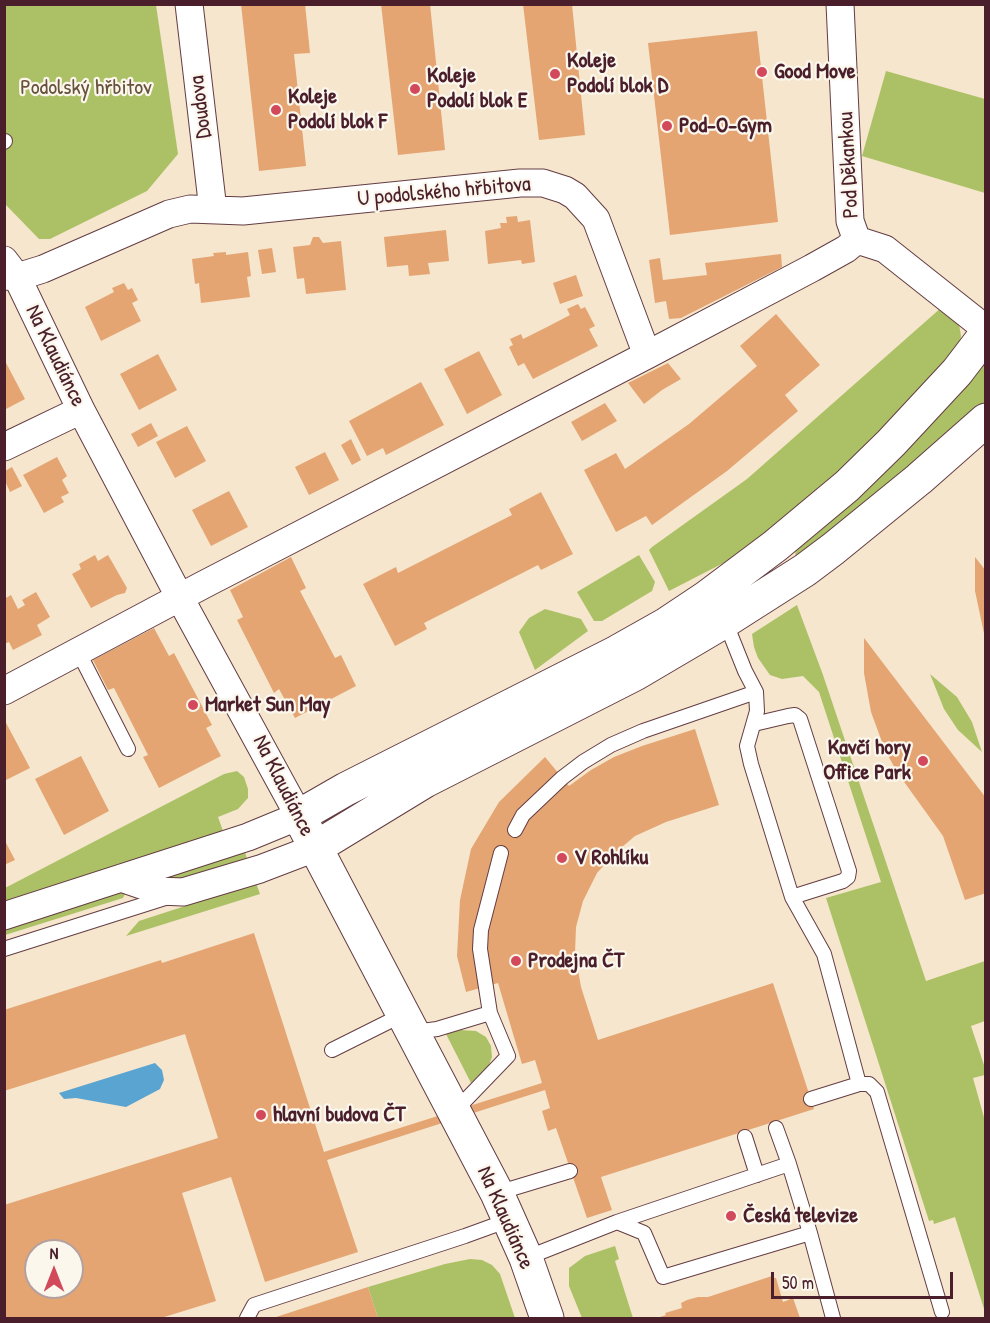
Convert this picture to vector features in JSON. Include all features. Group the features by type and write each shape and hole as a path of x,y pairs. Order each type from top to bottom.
{"street":[{"name":"Doudova","path":"189,4 213,210"},
{"name":"Pod Děkankou","path":"840,4 850,221 857,240 885,249 986,329"},
{"name":"U podolského hřbitova","path":"9,271 43,269 169,214 190,209 243,211 520,183 543,183 575,196 596,219 647,355"},
{"path":"4,691 812,268 846,249 857,240"},
{"name":"Na Klaudiánce","path":"9,271 180,598 299,816 503,1206 547,1318"},
{"path":"4,916 248,837 299,816 346,789 616,652 664,625 707,597 775,546 847,486 891,443 957,372 986,334"},
{"path":"4,447 81,410"},
{"path":"121,878 159,891 183,892 260,869 315,848 425,781 635,674 794,577 833,549 893,500 986,420"}],"lane":[{"path":"775,546 794,577"},
{"path":"725,621 756,692 757,711 748,740 748,752 792,897 824,954 859,1084"},
{"path":"79,652 128,749"},
{"path":"515,830 523,815 562,778 611,745 643,731 756,692"},
{"path":"754,724 795,715 800,718 849,871 848,877 843,880 792,897"},
{"path":"454,1112 508,1056 490,1013 484,983 480,939 501,854"},
{"path":"4,949 183,892"},
{"path":"332,1050 407,1024 436,1029 490,1013"},
{"path":"811,1099 859,1084 869,1084 877,1092 942,1311"},
{"path":"776,1128 810,1233 833,1318"},
{"path":"745,1137 757,1175"},
{"path":"525,1258 616,1222 789,1164"},
{"path":"247,1318 254,1305 465,1236 503,1206 570,1171"},
{"path":"616,1222 644,1233 663,1278 810,1233"}],"green space":[{"name":"Podolský hřbitov","path":"5,5 156,5 178,154 147,191 50,239 39,239 5,204"},
{"path":"886,71 985,99 985,193 862,156"},
{"path":"942,307 959,324 960,345 847,468 739,555 669,591 649,550 747,479"},
{"path":"985,360 985,402 886,490 795,558 796,548"},
{"path":"639,555 655,582 652,591 602,621 594,621 577,592"},
{"path":"797,605 823,675 926,981 985,961 985,1021 971,1026 986,1071 985,1075 973,1078 985,1121 985,1312 955,1217 934,1224 933,1220 929,1221 826,898 881,882 819,692 803,676 782,679 770,675 758,658 754,647 752,634"},
{"path":"545,609 581,619 588,631 535,670 519,632 529,618"},
{"path":"930,674 957,697 972,722 982,752 958,730 944,709"},
{"path":"237,771 244,777 248,798 238,809 218,817 223,831 5,901 5,888 224,774"},
{"path":"245,852 247,859 168,883 164,872"},
{"path":"256,883 260,894 126,936 139,921"},
{"path":"121,892 125,894 123,898 5,935 4,929"},
{"path":"460,1030 476,1031 486,1037 491,1046 492,1057 489,1065 471,1083 446,1034"},
{"path":"615,1246 619,1259 615,1261 633,1318 582,1318 569,1286 569,1268 585,1256"},
{"path":"470,1259 482,1260 492,1265 500,1274 515,1318 378,1318 368,1287"}],"water":[{"path":"155,1063 162,1070 164,1080 160,1089 126,1107 76,1098 64,1099 59,1093"}],"building":[{"name":"Koleje Podolí blok F","path":"241,4 305,4 310,53 294,54 306,166 259,171"},
{"name":"Koleje Podolí blok E","path":"381,4 430,4 445,150 398,155"},
{"name":"Koleje Podolí blok D","path":"523,4 572,4 585,135 539,140"},
{"path":"757,31 778,222 670,235 648,43"},
{"path":"517,216 518,222 530,220 535,262 522,264 521,260 488,264 485,231 501,228 500,223 507,223 506,217"},
{"path":"446,230 449,261 428,263 430,274 409,276 408,265 387,267 384,237"},
{"path":"313,237 319,237 323,243 341,241 346,290 306,294 304,278 297,279 293,247 310,245"},
{"path":"272,248 276,272 262,274 258,250"},
{"path":"226,252 226,255 248,252 251,276 247,277 250,297 201,303 199,283 195,284 192,259"},
{"path":"781,254 782,267 681,318 669,319 666,301 655,303 649,260 660,258 663,280 707,275 705,263"},
{"path":"576,275 583,296 560,304 553,283"},
{"path":"124,283 128,290 132,288 138,300 132,303 141,321 101,341 85,307 114,292 112,288"},
{"path":"578,304 581,309 585,307 595,326 589,329 598,346 533,379 524,363 518,366 509,347 513,345 510,339 521,334 523,339 547,327 570,315 567,309"},
{"path":"776,314 820,365 785,395 798,411 727,471 652,525 646,516 616,532 584,470 616,453 625,469 689,424 757,366 740,346"},
{"path":"479,351 502,395 467,414 444,369"},
{"path":"158,354 177,390 139,410 120,374"},
{"path":"4,359 25,399 6,409 4,406"},
{"path":"668,363 681,379 644,404 628,383"},
{"path":"421,382 444,425 386,455 383,448 367,456 349,421"},
{"path":"605,403 617,421 582,441 571,422"},
{"path":"151,423 158,436 138,447 131,434"},
{"path":"187,426 206,461 175,478 156,442"},
{"path":"351,439 361,460 352,465 341,445"},
{"path":"325,452 339,480 309,495 295,467"},
{"path":"57,457 67,476 62,480 69,493 61,497 64,502 44,513 23,475"},
{"path":"12,467 22,486 10,492 5,481 5,471"},
{"path":"229,491 248,527 211,546 192,510"},
{"path":"541,492 573,554 541,570 538,565 424,623 427,629 395,646 363,584 396,567 398,573 512,515 509,509"},
{"path":"95,555 98,561 108,555 127,588 125,593 91,608 72,574 81,569 79,564"},
{"path":"291,557 306,588 300,591 335,658 341,655 356,686 295,718 279,689 274,693 237,620 243,617 230,590"},
{"path":"975,557 986,571 985,638 975,591"},
{"path":"36,592 50,617 37,625 42,635 13,650 9,642 4,644 4,599 11,595 18,609 25,605 22,600"},
{"path":"154,628 169,656 174,653 212,725 206,728 221,756 159,788 143,757 148,755 114,688 108,690 93,660"},
{"name":"Kavčí hory Office Park","path":"864,638 986,798 986,893 965,900 943,836 897,772 885,750 871,712 864,673"},
{"path":"4,719 30,768 4,781"},
{"path":"695,729 719,805 666,822 635,836 597,873 583,901 576,927 575,953 581,987 598,1040 773,983 814,1109 601,1177 612,1210 587,1218 556,1128 548,1131 542,1111 550,1108 545,1090 327,1160 358,1252 265,1282 231,1177 182,1193 216,1301 161,1318 4,1318 4,1205 218,1138 185,1034 4,1091 4,1010 254,933 324,1152 542,1083 535,1060 522,1064 498,983 466,992 457,956 460,900 471,849 499,802 545,757 569,786 614,757"},
{"path":"81,756 109,811 64,835 35,779"},
{"path":"4,839 15,860 4,865"},
{"path":"772,1276 776,1278 783,1302 793,1298 800,1318 657,1318 682,1308 681,1303 687,1300 708,1297"},
{"path":"368,1287 378,1318 273,1318"}],"place":[{"name":"Good Move","path":"762,72"},
{"name":"Koleje Podolí blok D","path":"555,74"},
{"name":"Koleje Podolí blok E","path":"415,89"},
{"name":"Koleje Podolí blok F","path":"276,110"},
{"name":"Pod-O-Gym","path":"667,126"},
{"name":"Market Sun May","path":"193,705"},
{"name":"Kavčí hory Office Park","path":"923,761"},
{"name":"V Rohlíku","path":"562,858"},
{"name":"Prodejna ČT","path":"516,961"},
{"name":"hlavní budova ČT","path":"261,1115"},
{"name":"Česká televize","path":"731,1216"}]}
